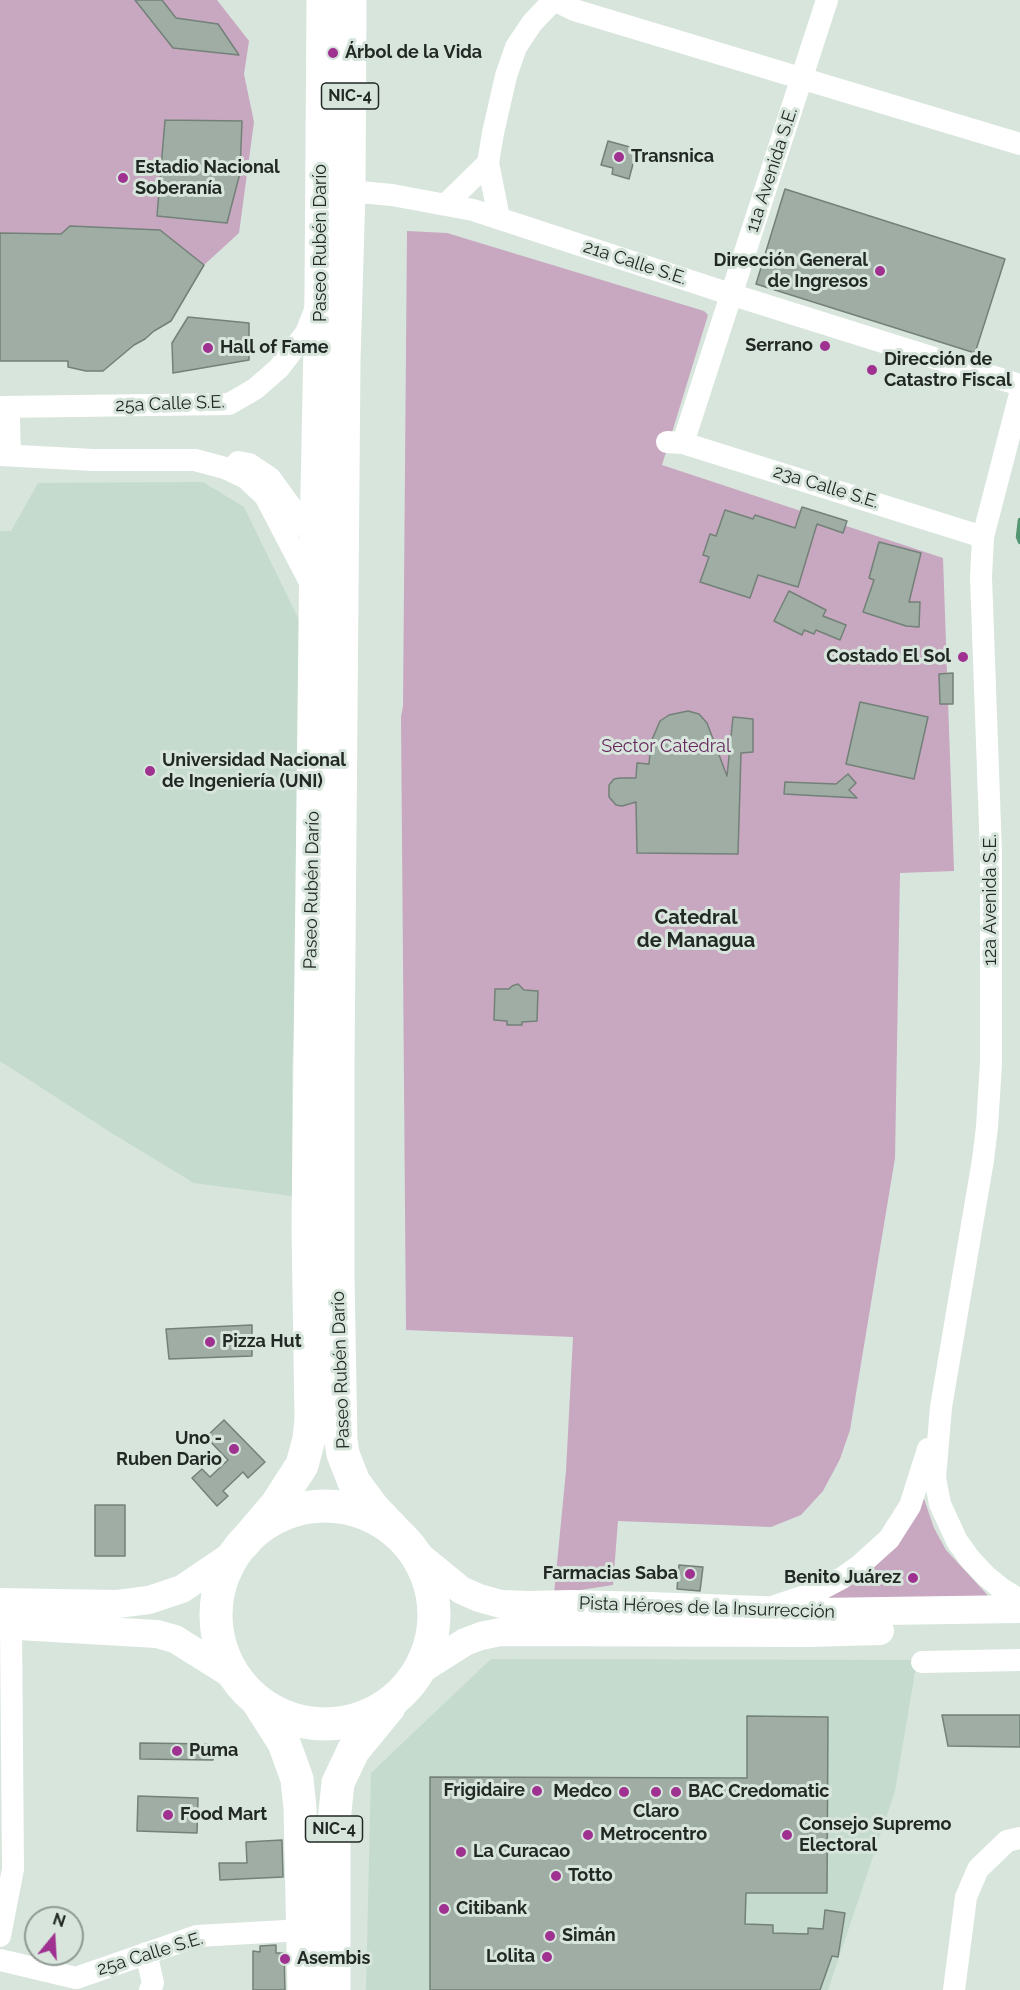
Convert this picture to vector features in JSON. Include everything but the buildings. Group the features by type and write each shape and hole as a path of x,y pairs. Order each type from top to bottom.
{"highway":[{"name":"NIC-4","path":"323,0 322,66 327,89 331,179 338,188 335,190"},
{"path":"335,0 335,9 350,49"},
{"name":"Paseo Rubén Darío","path":"239,1549 292,1483 302,1465 309,1439 311,1396 308,1227 321,294 350,49 350,0"},
{"name":"Paseo Rubén Darío","path":"335,190 344,360 338,1066 341,1441 343,1454 354,1482 374,1509 404,1541"},
{"name":"NIC-4","path":"304,1990 300,1808 297,1779 284,1743 227,1664 221,1647 216,1617 220,1586 239,1549 261,1527 276,1518 298,1510 321,1507 345,1509 368,1515 404,1541 420,1563 429,1583 434,1610 432,1639 428,1652 410,1681 353,1751 338,1783 334,1821 334,1990"},
{"name":"NIC-4","path":"246,1688 281,1715 300,1721 327,1724 367,1716 410,1681"}],"main road":[{"name":"Pista Héroes de la Insurrección","path":"404,1541 461,1590 495,1602 528,1605 571,1604 816,1612 1020,1609"},
{"path":"4,1617 149,1600 182,1589 239,1549"},
{"path":"4,1617 157,1634 175,1639 246,1688"},
{"name":"Pista Héroes de la Insurrección","path":"410,1681 465,1642 500,1632 808,1632 1020,1628"}],"street":[{"path":"499,218 488,163 506,76 516,47 532,23 554,0 574,10 1020,144"},
{"name":"11a Avenida S.E.","path":"675,443 730,294 827,0"},
{"path":"446,204 488,163"},
{"name":"21a Calle S.E.","path":"335,190 392,195 446,204 499,218 1020,386"},
{"name":"25a Calle S.E.","path":"3,407 229,404 255,389 279,368 306,333 321,294"},
{"name":"12a Avenida S.E.","path":"1020,394 983,537 981,577 991,853 991,1063 983,1160 941,1407 935,1478 940,1504 957,1541 986,1576 1020,1600"},
{"path":"3,407 9,419 5,455 93,460 223,459 249,465 270,478 316,541"},
{"name":"23a Calle S.E.","path":"675,443 983,537"},
{"path":"195,460 225,468 246,478 265,496 316,594"},
{"name":"12a Avenida S.E.","path":"759,1610 786,1604 830,1584 859,1566 889,1539 910,1506 941,1407"},
{"path":"0,1936 14,1869 4,1617"},
{"path":"922,1662 1020,1660"},
{"path":"954,1990 966,1897 978,1869 1007,1841 1020,1838"},
{"name":"25a Calle S.E.","path":"0,1960 96,1981 146,1953 197,1936 303,1930"},
{"path":"146,1953 153,1983 150,1990"}],"shaded area":[{"name":"Universidad Nacional de Ingeniería (UNI)","path":"203,482 244,507 302,626 300,915 292,1066 292,1196 194,1183 0,1061 0,531 11,531 38,483"},
{"path":"491,1659 917,1660 895,1791 828,1990 366,1990 371,1773"}],"green space":[{"name":"Estadio Nacional Soberanía","path":"0,0 217,0 249,41 244,74 254,122 239,233 204,265 184,298 154,331 103,371 86,371 68,361 0,361"},
{"name":"Sector Catedral","path":"407,231 447,233 704,311 708,315 662,465 943,558 954,871 900,873 895,1158 850,1430 840,1459 823,1491 801,1515 771,1527 618,1521 613,1585 554,1594 566,1471 573,1337 406,1330 401,717 403,706"},
{"path":"924,1499 934,1528 946,1550 993,1601 820,1601"}],"waterway":[{"path":"1020,520 1018,537 1020,542"}],"place":[{"name":"Árbol de la Vida","path":"333,53"},
{"name":"Transnica","path":"619,157"},
{"name":"Estadio Nacional Soberanía","path":"123,178"},
{"name":"Dirección General de Ingresos","path":"880,271"},
{"name":"Serrano","path":"825,346"},
{"name":"Hall of Fame","path":"208,348"},
{"name":"Dirección de Catastro Fiscal","path":"872,370"},
{"name":"Costado El Sol","path":"963,657"},
{"name":"Universidad Nacional de Ingeniería (UNI)","path":"150,771"},
{"name":"Pizza Hut","path":"210,1342"},
{"name":"Uno - Ruben Dario","path":"234,1449"},
{"name":"Farmacias Saba","path":"690,1574"},
{"name":"Benito Juárez","path":"913,1578"},
{"name":"Puma","path":"177,1751"},
{"name":"Frigidaire","path":"537,1791"},
{"name":"Medco","path":"624,1792"},
{"name":"Claro","path":"656,1792"},
{"name":"BAC Credomatic","path":"676,1792"},
{"name":"Food Mart","path":"168,1815"},
{"name":"Metrocentro","path":"588,1835"},
{"name":"Consejo Supremo Electoral","path":"787,1835"},
{"name":"La Curacao","path":"461,1852"},
{"name":"Totto","path":"556,1876"},
{"name":"Citibank","path":"444,1909"},
{"name":"Simán","path":"550,1936"},
{"name":"Lolita","path":"547,1957"},
{"name":"Asembis","path":"285,1959"}],"district":[{"name":"Catedral de Managua","path":"696,930"}]}
